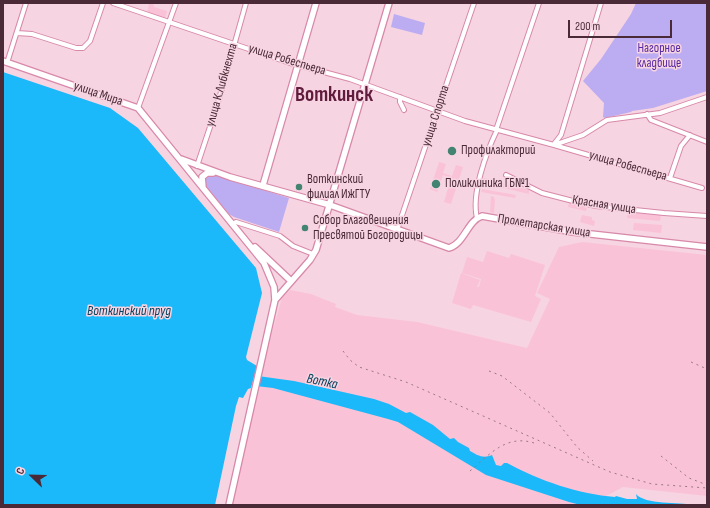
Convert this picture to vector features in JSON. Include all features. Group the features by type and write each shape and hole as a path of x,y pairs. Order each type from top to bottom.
{"main road":[{"path":"263,185 316,3"},
{"path":"229,505 253,392 275,300 313,254 330,205 389,3"},
{"name":"улица Мира","path":"5,62 138,108 174,155 191,172 204,190 242,235 267,269 274,287 275,300"},
{"name":"улица Мира","path":"174,155 197,166 330,205 397,230"},
{"path":"204,190 202,177 207,173 215,172"},
{"name":"Пролетарская улица","path":"477,218 484,216 573,232 707,247"},
{"path":"397,230 449,248 460,241 477,218"},
{"path":"242,235 291,281"}],"street":[{"path":"5,62 17,33 26,3"},
{"path":"17,33 32,34 76,48 83,48 90,41 103,3"},
{"name":"улица Робеспьера","path":"113,3 298,65 365,84 437,111 496,130 554,145 702,188"},
{"path":"138,108 176,3"},
{"name":"улица К.Либкнехта","path":"197,166 217,106 246,3"},
{"name":"улица Спорта","path":"397,230 474,3"},
{"path":"477,218 474,204 486,162 539,3"},
{"path":"554,145 561,135 601,3"},
{"path":"400,97 400,102 404,110"},
{"name":"улица Робеспьера","path":"554,145 583,135 607,120 660,112 707,97"},
{"path":"647,114 651,120 707,142"},
{"path":"670,178 681,146 690,135"},
{"name":"Красная улица","path":"506,175 542,193 596,206 664,214 707,216"},
{"path":"232,224 236,222 249,225 280,236 293,246 313,254"}],"shaded area":[{"path":"149,3 153,3 154,7 167,11 165,19 147,13"},
{"name":"Поликлиника ГБ№1","path":"439,162 446,164 443,173 452,176 456,165 463,167 451,204 444,202 451,178 443,175 437,192 430,189"},
{"path":"484,178 529,190 529,194 482,183"},
{"path":"482,189 516,195 515,198 481,192"},
{"path":"491,196 494,197 495,200 494,213 490,212"},
{"path":"569,203 587,208 586,211 568,207"},
{"path":"628,212 661,215 660,221 627,218"},
{"path":"582,215 592,217 592,220 595,221 594,226 580,222"},
{"path":"634,223 662,225 661,233 633,230"},
{"path":"582,242 707,255 707,496 623,487 606,496 603,505 232,505 257,395 255,391 282,298 290,290 311,294 336,304 335,307 357,315 417,322 527,348 550,299 537,293 559,247"},
{"path":"487,251 509,258 511,254 545,265 535,296 541,299 531,322 473,305 471,309 452,303 461,273 480,280 477,287 479,287 481,279 462,273 467,257 483,262"}],"green space":[{"name":"Нагорное кладбище","path":"636,3 707,3 707,91 653,108 632,111 605,118 603,117 604,103 583,81 601,59 631,14"},
{"path":"394,14 425,23 422,35 391,27"},
{"path":"212,174 289,198 279,232 229,214 205,185 205,176"}],"water":[{"name":"Воткинский пруд","path":"3,72 110,108 138,128 256,268 262,293 246,357 247,360 257,366 251,388 248,389 243,398 239,397 236,406 215,505 3,505"},
{"path":"258,376 294,381 374,399 389,404 406,413 410,412 433,425 450,439 454,438 475,454 483,457 492,455 496,465 501,466 504,463 507,463 520,470 560,486 588,493 616,496 627,499 637,499 636,494 640,498 654,502 693,505 581,505 569,502 486,475 398,422 273,388 256,386"}],"railway":[{"path":"343,351 350,360 359,367 406,382 610,472 652,484 707,488"},
{"path":"691,362 707,369"},
{"path":"489,371 502,376 550,413 577,447 593,461"},
{"path":"470,471 491,453 506,444 515,441 534,443"},
{"path":"661,456 689,478 707,485"}],"place":[{"name":"Профилакторий","path":"452,151"},
{"name":"Поликлиника ГБ№1","path":"436,184"},
{"name":"Воткинский филиал ИжГТУ","path":"299,187"},
{"name":"Собор Благовещения Пресвятой Богородицы","path":"305,228"}],"district":[{"name":"Воткинск","path":"334,96"}],"water label":[{"name":"Вотка","path":"322,382"}]}
